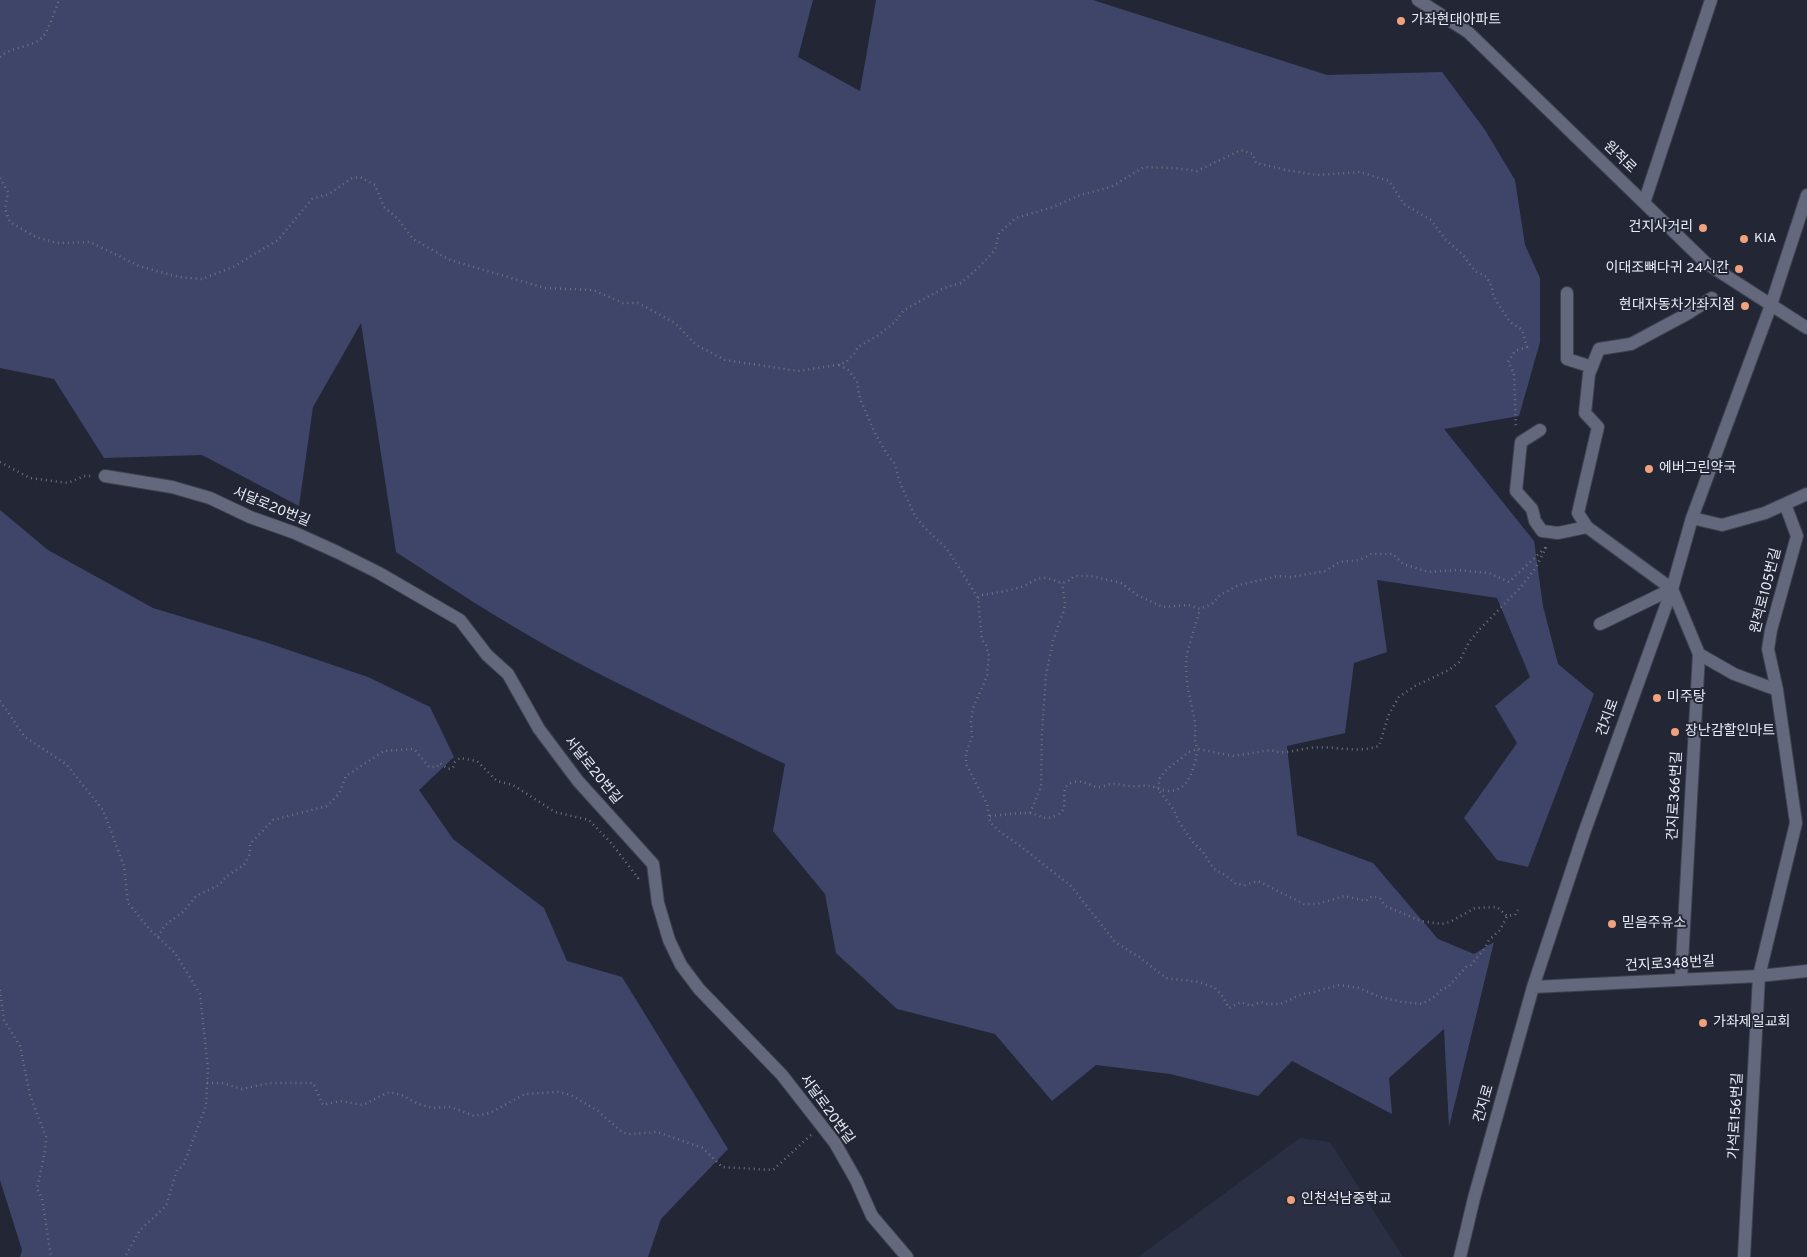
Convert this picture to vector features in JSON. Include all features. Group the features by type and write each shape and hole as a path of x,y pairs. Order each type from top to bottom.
{"street":[{"name":"원적로","path":"1418,0 1468,32 1706,263 1807,328"},
{"path":"1644,203 1711,0"},
{"name":"건지로","path":"1460,1257 1474,1198 1533,987 1584,833 1672,589 1692,518 1771,305 1807,195"},
{"path":"1567,293 1567,359 1592,367"},
{"path":"1600,624 1672,589 1587,527 1578,513 1598,427 1585,413 1589,374 1599,349 1631,344 1687,314 1712,298"},
{"path":"1540,430 1521,442 1516,491 1532,509 1535,521 1542,530 1558,533 1587,527"},
{"name":"서달로20번길","path":"105,476 172,487 210,498 250,517 296,533 338,552 379,573 460,620 487,654 508,674 540,729 578,781 653,864 658,903 669,940 681,965 699,989 782,1075 835,1143 856,1180 872,1216 907,1257"},
{"path":"1692,518 1722,525 1765,513 1807,494"},
{"name":"원적로105번길","path":"1759,976 1796,823 1777,690 1768,649 1771,630 1796,536 1785,504"},
{"name":"건지로366번길","path":"1672,589 1699,654 1681,980"},
{"path":"1699,654 1734,674 1777,690"},
{"name":"건지로348번길","path":"1533,987 1759,976 1807,971"},
{"name":"가석로156번길","path":"1744,1257 1759,976"}],"path":[{"path":"0,56 6,51 36,42 43,36 59,0"},
{"path":"0,178 8,192 5,209 10,222 36,237 57,243 90,242 139,266 178,276 202,279 233,267 278,240 312,199 329,194 352,178 360,177 375,186 384,208 398,219 413,239 450,260 545,288 593,290 623,304 638,303 675,323 696,345 725,360 798,372 846,362 858,347 877,336 895,322 904,310 944,288 961,283 994,250 999,233 1016,218 1053,207 1080,195 1111,187 1144,168 1197,170 1240,150 1253,154 1256,163 1286,170 1316,175 1360,172 1389,181 1404,204 1431,220 1445,239 1462,254 1475,271 1487,277 1492,287 1493,296 1510,322 1522,330 1527,347 1514,352 1508,362 1514,373 1516,430"},
{"path":"0,206 5,209"},
{"path":"838,365 848,370 857,381 860,399 886,454 894,463 901,485 915,516 946,550 978,598 982,640 986,645 989,656 986,676 973,708 971,722 972,737 966,753 966,764 987,804 990,822 1000,832 1019,844 1071,886 1116,942 1166,978 1199,982 1215,988 1229,1008 1241,1002 1251,1006 1261,1002 1280,1004 1302,994 1339,985 1359,988 1402,1002 1422,1004 1448,987 1466,967 1471,965 1489,940 1500,930 1506,916"},
{"path":"0,462 30,478 68,483 84,476 105,476"},
{"path":"978,598 982,595 1022,587 1036,579 1044,578 1062,583 1069,581 1074,576 1091,576 1121,583 1137,595 1163,606 1189,605 1200,608 1213,603 1220,595 1239,585 1278,576 1292,577 1325,571 1340,562 1359,560 1371,554 1393,554 1403,564 1429,572 1456,570 1488,573 1509,582 1547,546 1535,569 1520,588 1469,642 1460,662 1449,670 1415,686 1399,697 1388,714 1379,746 1356,750 1335,747 1309,748 1294,752 1271,750 1232,756 1198,749 1189,752 1166,771 1160,778 1158,788 1174,810 1179,822 1214,869 1236,884 1246,885 1258,881 1304,904 1317,904 1344,896 1366,902 1368,898 1374,896 1380,898 1385,906 1432,924 1450,922 1474,908 1497,907 1506,916"},
{"path":"1030,813 1041,787 1046,675 1053,641 1064,610 1062,583"},
{"path":"990,816 1030,813 1044,819 1059,815 1065,807 1064,792 1067,785 1074,782 1083,782 1098,788 1113,783 1128,786 1149,786 1168,791 1179,789 1185,785 1192,772 1198,749 1196,746 1195,725 1186,665 1187,652 1200,608"},
{"path":"0,701 25,737 66,764 103,810 124,866 128,903 175,953 200,994 208,1069 206,1106 183,1166 177,1170 166,1206 140,1230 126,1257"},
{"path":"158,937 165,926 182,912 196,896 219,885 227,876 244,866 250,854 250,844 273,820 327,806 340,794 346,776 384,751 414,749 429,767 437,767 440,764 448,769 453,768 455,762 460,758 477,761 497,781 513,785 555,812 589,820 612,844 638,878 648,871 653,864"},
{"path":"1506,916 1515,915 1518,910"},
{"path":"0,990 4,1020 20,1046 30,1095 46,1137 46,1151 36,1189 42,1198 52,1257"},
{"path":"207,1082 222,1083 242,1089 270,1083 312,1083 323,1105 340,1101 363,1105 389,1092 402,1095 418,1104 434,1108 451,1107 474,1116 490,1113 525,1094 558,1092 571,1095 598,1111 622,1132 628,1134 657,1132 670,1136 703,1148 722,1167 773,1170 821,1126"}],"shaded area":[{"path":"0,0 813,0 798,57 860,91 876,0 1093,0 1327,75 1442,72 1485,130 1515,180 1525,245 1540,278 1540,342 1519,416 1444,429 1534,541 1543,606 1558,664 1594,694 1528,867 1497,860 1464,818 1517,743 1495,706 1530,677 1497,598 1377,580 1387,652 1354,663 1345,733 1287,746 1297,835 1373,863 1438,939 1474,954 1494,942 1449,1127 1444,1029 1389,1078 1392,1114 1292,1061 1258,1096 1170,1074 1096,1065 1052,1101 995,1034 897,1009 836,953 825,894 773,831 785,764 554,650 494,615 396,552 361,323 313,407 299,506 202,455 104,458 54,379 0,368"},
{"path":"0,510 48,550 153,608 265,642 368,677 430,707 454,757 419,790 453,839 544,908 567,961 622,977 728,1149 661,1219 648,1257 20,1257 22,1250 0,1180"},
{"name":"인천석남중학교","path":"1300,1138 1330,1142 1403,1257 1138,1257"}],"place":[{"name":"가좌현대아파트","path":"1401,21"},
{"name":"건지사거리","path":"1703,228"},
{"name":"KIA","path":"1744,239"},
{"name":"이대조뼈다귀 24시간","path":"1739,269"},
{"name":"현대자동차가좌지점","path":"1745,306"},
{"name":"에버그린약국","path":"1649,469"},
{"name":"미주탕","path":"1657,698"},
{"name":"장난감할인마트","path":"1675,732"},
{"name":"믿음주유소","path":"1612,924"},
{"name":"가좌제일교회","path":"1703,1023"},
{"name":"인천석남중학교","path":"1291,1200"}]}
